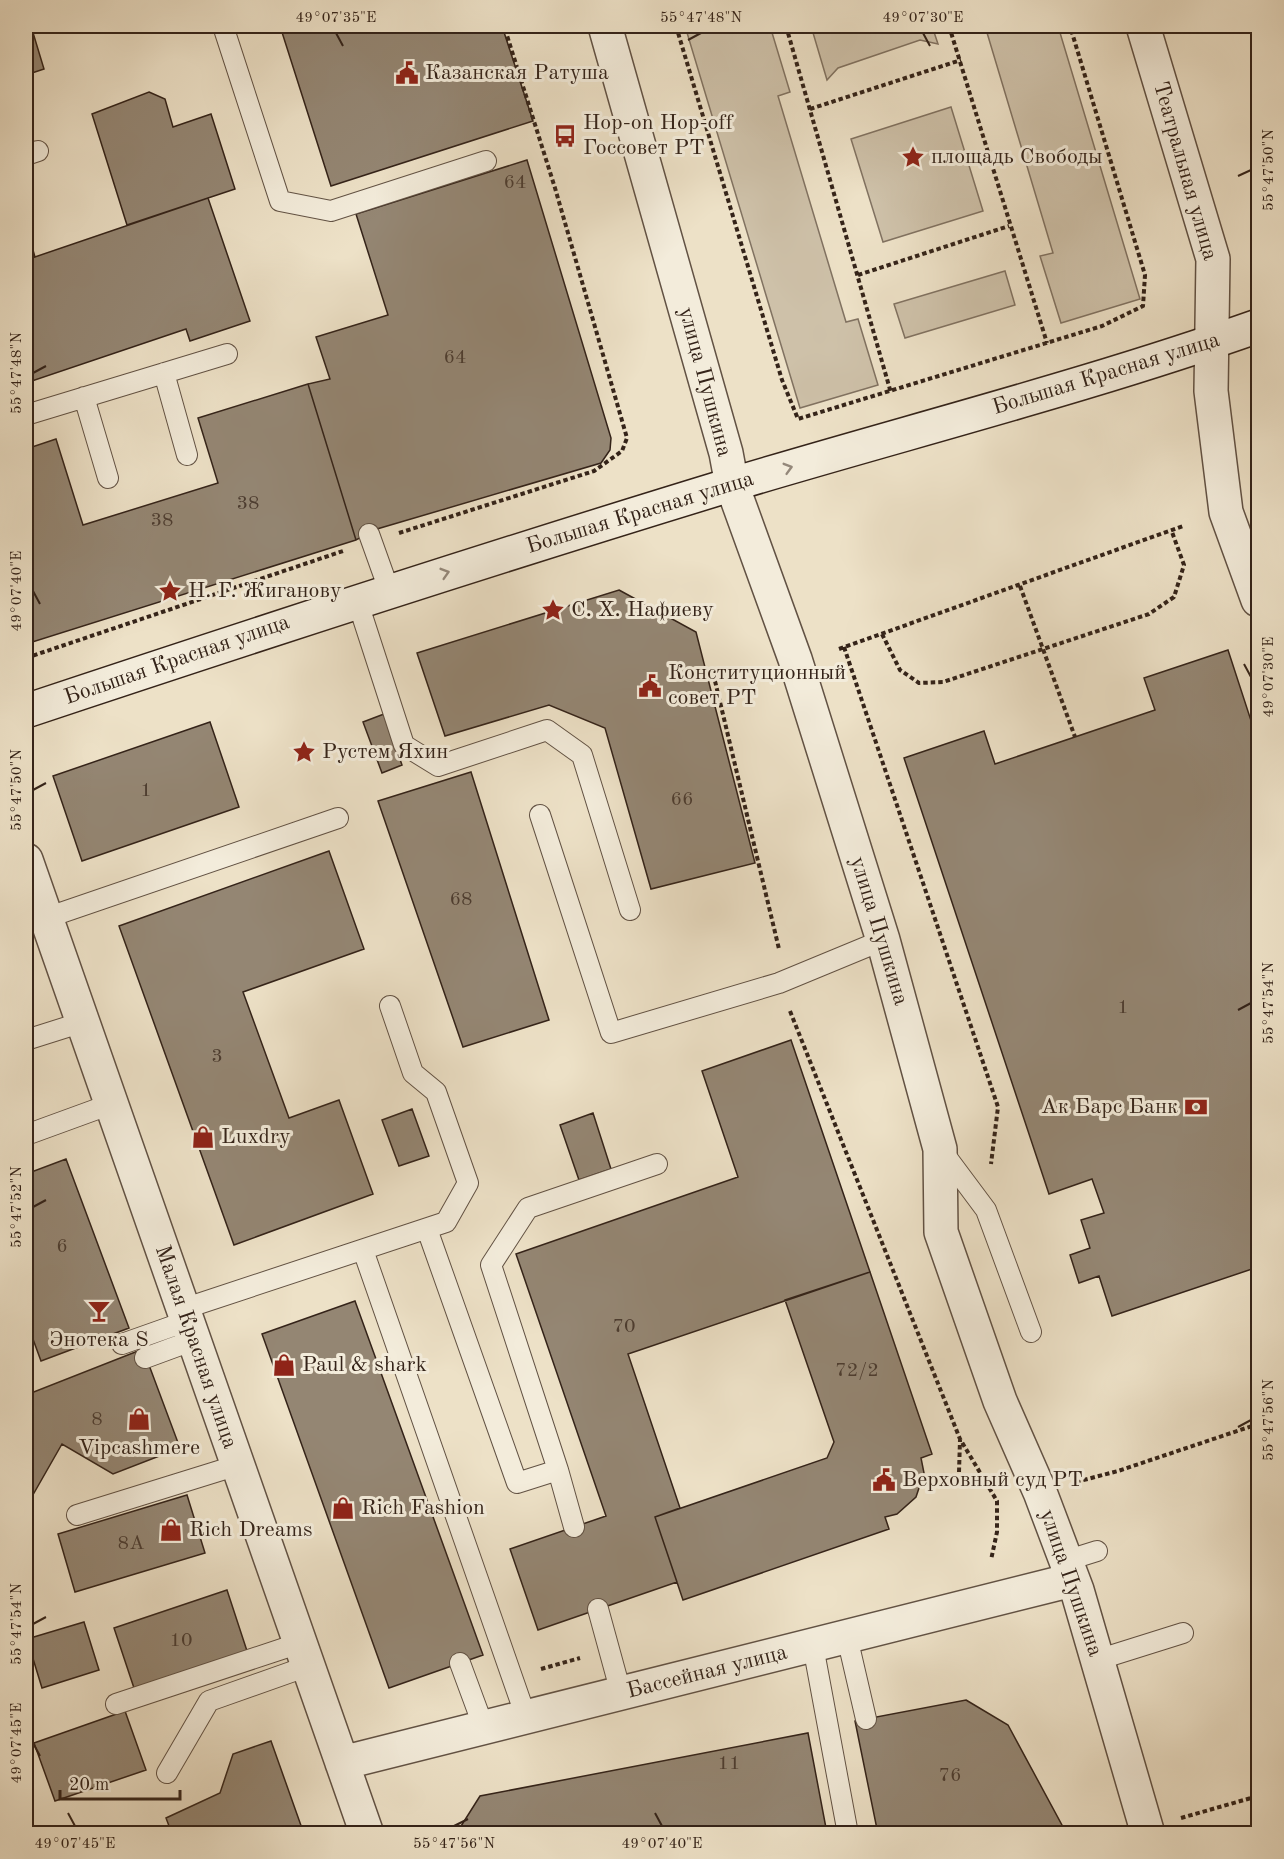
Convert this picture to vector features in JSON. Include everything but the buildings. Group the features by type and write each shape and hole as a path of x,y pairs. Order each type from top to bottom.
{"street":[{"name":"улица Пушкина","path":"605,26 726,453 732,485 795,659 883,940 940,1149 941,1232 1000,1401 1040,1492 1069,1570 1148,1833"},
{"name":"Театральная улица","path":"1143,26 1213,259 1211,391 1226,512 1258,600"},
{"name":"Большая Красная улица","path":"26,711 389,590 1212,342 1258,326"},
{"name":"Малая Красная улица","path":"26,860 37,908 83,1022 367,1833"},
{"name":"Бассейная улица","path":"342,1763 847,1637 1069,1570"}],"lane":[{"path":"223,26 279,201 331,211 486,161"},
{"path":"26,415 227,354"},
{"path":"164,373 187,455"},
{"path":"84,397 108,478"},
{"path":"370,538 389,590"},
{"path":"357,600 404,745 438,766 547,730 582,755 630,910"},
{"path":"540,814 611,1033 779,983 883,940"},
{"path":"37,908 338,818"},
{"path":"122,1344 188,1323 363,1250 446,1222 468,1183 436,1092 413,1073 390,1006"},
{"path":"26,1040 83,1022"},
{"path":"26,1135 111,1104"},
{"path":"940,1149 986,1210 1031,1332"},
{"path":"574,1527 558,1470 490,1265 528,1208 657,1164"},
{"path":"427,1229 517,1483 558,1470"},
{"path":"363,1250 526,1717"},
{"path":"146,1358 188,1323"},
{"path":"77,1515 238,1465"},
{"path":"1069,1570 1097,1551"},
{"path":"598,1609 621,1693"},
{"path":"1097,1660 1183,1634"},
{"path":"847,1637 866,1719"},
{"path":"813,1646 848,1833"},
{"path":"116,1704 304,1655"},
{"path":"167,1773 209,1701 304,1655"},
{"path":"460,1663 484,1728"}],"path":[{"path":"26,658 370,538 594,471 622,451 627,438 555,188 504,26"},
{"path":"676,26 782,380 798,419 891,393 1102,326 1143,306 1145,275 1070,26"},
{"path":"786,26 891,393"},
{"path":"949,26 1047,343"},
{"path":"810,109 961,60"},
{"path":"858,275 1009,226"},
{"path":"839,649 1184,526"},
{"path":"882,634 900,670 919,683 943,682 1149,614 1174,597 1185,565 1172,532"},
{"path":"1020,586 1045,648 1076,737"},
{"path":"715,681 780,942 779,983 960,1439 997,1501 997,1532 992,1559 985,1564"},
{"path":"1072,1483 1118,1471 1258,1424"},
{"path":"959,1472 960,1439"}],"shaded area":[{"path":"685,26 770,26 790,92 778,96 846,322 858,319 878,385 800,408"},
{"path":"811,26 932,26 938,44 920,40 838,68 827,80"},
{"path":"971,26 985,26 973,30"},
{"path":"985,26 1058,26 1140,299 1061,323 1040,256 1053,253"},
{"path":"951,107 983,211 883,242 851,139"},
{"path":"1005,271 1015,305 905,338 894,304"}],"place":[{"name":"Казанская Ратуша","path":"407,73"},
{"name":"Hop-on Hop-off Госсовет РТ","path":"565,136"},
{"name":"площадь Свободы","path":"913,157"},
{"name":"Н. Г. Жиганову","path":"170,591"},
{"name":"С. Х. Нафиеву","path":"553,610"},
{"name":"Конституционный совет РТ","path":"650,686"},
{"name":"Рустем Яхин","path":"304,752"},
{"name":"Ак Барс Банк","path":"1196,1107"},
{"name":"Luxdry","path":"203,1137"},
{"name":"Энотека S","path":"99,1311"},
{"name":"Paul & shark","path":"284,1365"},
{"name":"Vipcashmere","path":"139,1419"},
{"name":"Верховный суд РТ","path":"884,1480"},
{"name":"Rich Fashion","path":"343,1508"},
{"name":"Rich Dreams","path":"171,1530"}]}
